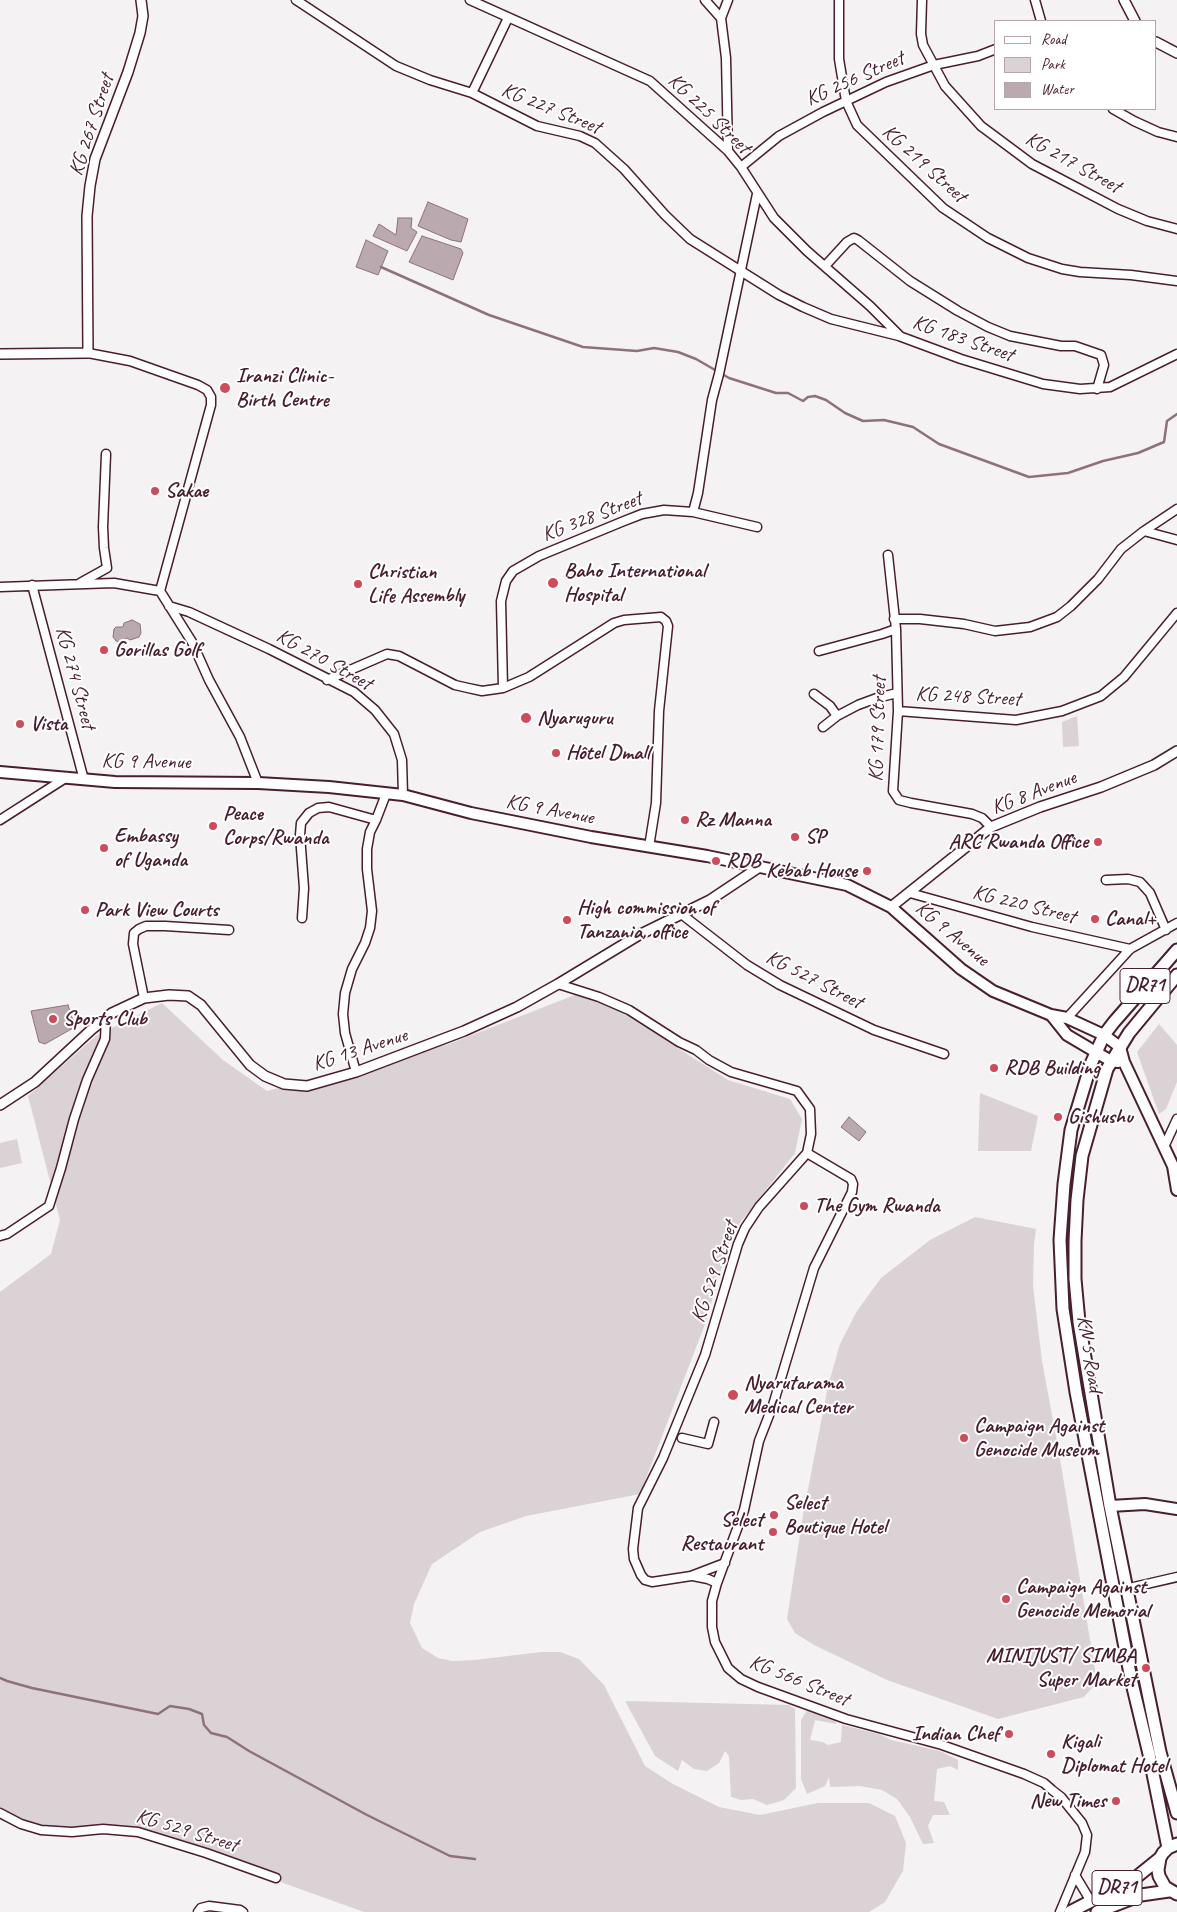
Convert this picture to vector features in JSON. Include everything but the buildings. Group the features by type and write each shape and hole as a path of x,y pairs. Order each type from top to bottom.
{"main road":[{"name":"KG 9 Avenue","path":"0,772 115,782 258,783 329,787 402,796 471,813 592,837 707,856 847,885 891,907 961,969 993,991 1052,1015 1067,1018 1104,1035 1120,1047"},
{"name":"KN 5 Road","path":"1172,1846 1131,1679 1094,1492 1070,1356 1061,1284 1060,1240 1064,1184 1071,1130 1091,1064 1104,1035 1177,950"},
{"name":"KN 5 Road","path":"1177,975 1129,1033 1107,1070 1082,1156 1075,1241 1075,1279 1079,1322 1110,1506 1160,1752 1177,1813"},
{"path":"1052,1015 1067,1036 1111,1061 1124,1062"},
{"path":"1120,1047 1124,1062 1173,1166 1177,1190"},
{"path":"1110,1506 1145,1504 1177,1509"},
{"name":"DR71","path":"1070,1912 1134,1879 1172,1846"},
{"name":"DR71","path":"1160,1858 1158,1864 1159,1876 1164,1887 1173,1892"},
{"name":"DR71","path":"1097,1912 1141,1895 1173,1892"}],"street":[{"name":"KG 267 Street","path":"88,353 87,216 90,186 95,159 128,72 140,34 143,16 141,0"},
{"name":"KG 227 Street","path":"296,0 396,66 472,94 530,123 580,136 595,143 624,169 665,215 690,239 741,272"},
{"name":"KG 225 Street","path":"470,0 650,81 728,152 741,167 774,218 900,336"},
{"path":"704,0 721,18"},
{"path":"728,0 721,18 726,58 728,152"},
{"name":"KG 219 Street","path":"839,0 839,59 846,100 857,125 943,208 988,238 1028,258 1062,268 1097,274 1131,275 1177,280"},
{"name":"KG 217 Street","path":"922,0 923,45 945,86 981,126 1032,164 1125,212 1147,221 1177,229"},
{"path":"1035,0 1041,20"},
{"path":"1124,0 1134,20"},
{"path":"472,94 508,18"},
{"path":"1157,43 1177,54"},
{"name":"KG 256 Street","path":"741,167 779,136 846,100 886,82 934,65 978,56 994,50"},
{"path":"1116,110 1158,132 1177,137"},
{"path":"693,512 698,493 712,400 757,194"},
{"path":"825,266 847,242 854,238 910,281 988,327 1010,336 1061,346 1075,346 1101,355 1104,364 1097,388"},
{"name":"KG 183 Street","path":"741,272 802,307 831,319 900,336 961,359 1043,384 1080,389 1110,387 1177,354"},
{"path":"0,354 88,353 130,361 198,385 207,390 211,397 211,405 160,591 192,642 209,680 240,738 258,783"},
{"path":"78,584 107,568 103,527 106,454"},
{"path":"894,619 920,619 964,624 995,631 1030,627 1057,617 1098,579 1121,549 1177,509"},
{"name":"KG 328 Street","path":"503,688 501,601 506,581 514,571 539,556 642,514 664,510 693,512 757,527"},
{"path":"1144,531 1177,540"},
{"name":"KG 179 Street","path":"888,555 896,629 898,710 893,791 896,797 911,803 972,814 982,818 991,828"},
{"path":"0,587 114,583 160,591"},
{"name":"KG 274 Street","path":"32,585 84,780"},
{"name":"KG 270 Street","path":"169,606 189,612 354,692 376,710 394,734 402,760 402,796"},
{"name":"KG 248 Street","path":"898,710 1016,720 1062,711 1101,696 1124,677 1177,613"},
{"path":"327,680 387,654 399,656 456,685 482,691 503,688 529,677 562,654 614,623 654,616 661,617 668,626 659,711 656,802 650,847"},
{"path":"819,650 896,629"},
{"path":"823,727 837,716 858,705 897,693"},
{"path":"814,694 830,706 837,716"},
{"name":"KG 8 Avenue","path":"891,907 991,828 1040,807 1084,794 1154,765 1177,750"},
{"path":"0,820 67,777"},
{"path":"356,1072 345,1033 343,1014 345,993 352,969 370,928 372,911 367,869 367,849 370,832 386,794"},
{"path":"302,918 304,888 300,835 302,823 309,813 318,808 329,807 376,820"},
{"name":"KG 13 Avenue","path":"0,1105 35,1082 106,1018 128,1004 144,998 169,995 188,996 194,999 202,1006 250,1065 265,1076 284,1084 307,1086 356,1072 464,1031 517,1007 639,935 680,913 710,900 758,868"},
{"path":"1106,880 1128,879 1140,882 1150,893 1166,930"},
{"name":"KG 220 Street","path":"910,893 1032,927 1130,949"},
{"name":"KG 527 Street","path":"680,913 747,965 780,985 874,1030 944,1054"},
{"path":"1067,1018 1130,949 1177,923"},
{"path":"144,998 133,944 134,933 146,926 228,930"},
{"path":"558,984 599,997 630,1010 679,1042 696,1050 709,1060 731,1072 797,1091 810,1109 811,1114 811,1134 807,1153"},
{"path":"0,1236 49,1206 87,1080 105,1039 106,1018"},
{"path":"1164,1147 1177,1119"},
{"name":"KG 566 Street","path":"807,1153 851,1178 853,1184 852,1192 814,1268 773,1405 759,1441 744,1510 717,1583 712,1601 712,1632 723,1661 741,1679 770,1692 846,1719 942,1745 1024,1774 1044,1783 1062,1797 1088,1834 1085,1852 1060,1912"},
{"name":"KG 529 Street","path":"692,1576 652,1582 645,1580 634,1559 633,1549 638,1508 663,1458 705,1355 738,1244 745,1228 759,1207 807,1153"},
{"path":"682,1438 708,1444 714,1422"},
{"path":"692,1576 724,1562"},
{"path":"692,1576 717,1583"},
{"path":"1126,1589 1177,1577"},
{"name":"KG 529 Street","path":"0,1813 21,1824 41,1830 72,1832 103,1829 138,1832 206,1853 276,1878"},
{"path":"1074,1875 1090,1900"},
{"path":"198,1912 201,1908 209,1906 243,1912"}],"green space":[{"path":"1077,716 1079,746 1063,747 1062,722"},
{"path":"580,993 613,1007 728,1080 790,1099 802,1119 795,1153 732,1233 705,1324 640,1494 526,1516 480,1532 432,1564 414,1604 410,1623 422,1648 438,1658 452,1661 541,1652 560,1652 579,1659 604,1685 645,1766 673,1784 719,1807 760,1815 818,1803 869,1803 895,1816 906,1843 903,1871 885,1902 869,1912 364,1912 197,1852 128,1834 35,1827 0,1810 0,1292 51,1254 60,1220 28,1096 96,1036 162,1003 223,1060 267,1091 449,1044"},
{"path":"1159,1024 1177,1045 1177,1082 1166,1109 1159,1114 1137,1052"},
{"path":"980,1093 1038,1116 1031,1151 978,1151"},
{"path":"17,1139 22,1163 0,1168 0,1143"},
{"path":"975,1217 1036,1229 1033,1286 1042,1361 1097,1682 1084,1697 998,1719 887,1680 814,1645 795,1633 787,1619 803,1515 828,1386 840,1344 857,1311 881,1278 930,1240"},
{"path":"625,1701 789,1705 795,1709 796,1788 784,1800 767,1805 753,1799 741,1800 731,1797 729,1756 725,1751 719,1763 707,1771 694,1769 682,1760 678,1771 655,1756"},
{"path":"808,1709 836,1717 836,1724 815,1720 810,1740 823,1742 828,1745 841,1742 842,1725 879,1734 891,1740 940,1751 958,1760 958,1770 950,1766 937,1769 934,1801 944,1802 950,1815 933,1815 928,1826 934,1843 923,1844 910,1817 897,1799 882,1790 860,1786 830,1787 829,1777 825,1786 807,1794 801,1779 801,1720"}],"water":[{"path":"428,202 468,219 461,242 451,240 418,226"},
{"path":"398,218 412,218 411,228 417,232 407,251 373,236 379,224 396,235"},
{"path":"422,236 461,249 463,253 453,280 409,262"},
{"path":"366,240 388,251 378,275 356,267"},
{"path":"132,620 140,624 141,633 139,637 130,640 127,638 120,642 116,641 113,637 114,629 116,627 123,627 124,623"},
{"name":"Sports Club","path":"68,1005 75,1027 45,1044 39,1042 31,1011"},
{"path":"849,1117 866,1132 859,1141 841,1127"}],"waterway":[{"path":"381,267 489,315 583,347 637,351 654,348 678,352 696,359 729,378 776,393 788,393 803,401 808,397 815,396 826,400 845,413 863,421 884,420 913,427 939,444 1029,477 1068,473 1103,461 1138,453 1164,442 1167,421 1177,414"},
{"path":"0,1678 32,1688 158,1714 170,1706 189,1709 202,1714 204,1725 211,1733 227,1737 249,1751 367,1815 450,1856 475,1859"}],"place":[{"name":"Iranzi Clinic- Birth Centre","path":"225,388"},
{"name":"Sakae","path":"155,491"},
{"name":"Baho International Hospital","path":"553,583"},
{"name":"Christian Life Assembly","path":"358,584"},
{"name":"Gorillas Golf","path":"104,650"},
{"name":"Nyaruguru","path":"526,718"},
{"name":"Vista","path":"20,724"},
{"name":"Hôtel Dmall","path":"556,753"},
{"name":"Rz Manna","path":"685,820"},
{"name":"Peace Corps/Rwanda","path":"213,826"},
{"name":"SP","path":"795,837"},
{"name":"ARC Rwanda Office","path":"1098,842"},
{"name":"Embassy of Uganda","path":"104,848"},
{"name":"RDB","path":"716,861"},
{"name":"Kebab House","path":"867,871"},
{"name":"Park View Courts","path":"85,910"},
{"name":"Canal+","path":"1095,919"},
{"name":"High commission of Tanzania, office","path":"567,920"},
{"name":"Sports Club","path":"53,1019"},
{"name":"RDB Building","path":"994,1068"},
{"name":"Gishushu","path":"1058,1117"},
{"name":"The Gym Rwanda","path":"804,1206"},
{"name":"Nyarutarama Medical Center","path":"733,1395"},
{"name":"Campaign Against Genocide Museum","path":"964,1438"},
{"name":"Select Boutique Hotel","path":"774,1515"},
{"name":"Select Restaurant","path":"773,1532"},
{"name":"Campaign Against Genocide Memorial","path":"1006,1599"},
{"name":"MINIJUST/ SIMBA Super Market","path":"1146,1668"},
{"name":"Indian Chef","path":"1009,1734"},
{"name":"Kigali Diplomat Hotel","path":"1051,1754"},
{"name":"New Times","path":"1116,1801"}]}
